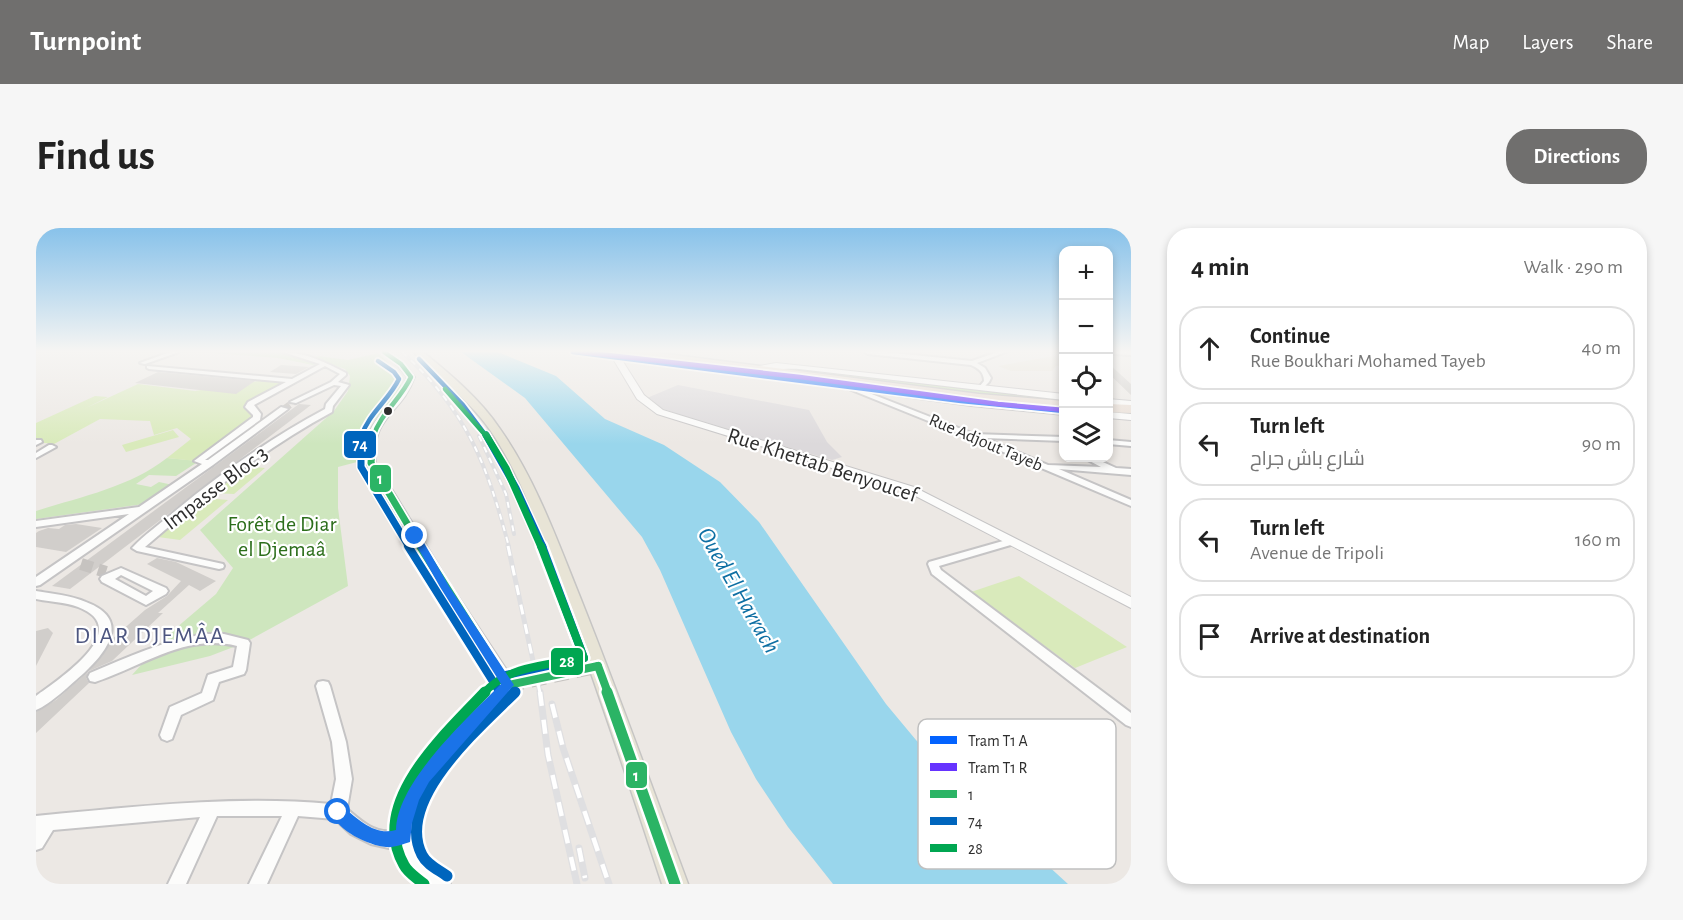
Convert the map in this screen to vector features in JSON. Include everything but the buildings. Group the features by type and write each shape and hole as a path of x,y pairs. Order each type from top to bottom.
{"highway":[{"path":"872,383 1059,404"},
{"path":"1113,409 1131,407"}],"main road":[{"path":"410,383 369,436 368,449 371,463 445,587 508,685 451,745 424,778 404,823 404,836 412,860 440,884"},
{"path":"454,383 494,427 515,463 544,524 598,666 675,884"},
{"name":"Rue Khettab Benyoucef","path":"631,383 638,397 660,412 910,489 1131,603"},
{"path":"818,383 846,386 873,393 1059,412"},
{"path":"942,383 1059,396"},
{"path":"1113,410 1131,418"}],"street":[{"path":"210,463 198,461 257,418 257,414 249,405 289,383"},
{"path":"294,402 324,383"},
{"path":"318,388 333,383"},
{"name":"Impasse Bloc 3","path":"219,566 137,548 259,452 288,432 329,410 329,406 346,385 333,383"},
{"path":"982,387 986,383"},
{"name":"Rue Adjout Tayeb","path":"873,393 1131,503"},
{"path":"36,582 143,510 284,409"},
{"path":"970,435 1059,439"},
{"path":"1048,438 1059,444"},
{"path":"1113,442 1131,444"},
{"path":"36,456 52,447"},
{"path":"1097,462 1131,478"},
{"path":"1043,466 1131,472"},
{"path":"36,524 106,513 143,510"},
{"path":"106,513 116,518 121,524"},
{"path":"1010,542 933,564 933,569 1131,721"},
{"path":"68,560 81,564"},
{"path":"36,595 80,603 100,615 107,632 103,643 74,674 36,704"},
{"path":"95,677 192,641 220,638 244,643 239,670 213,679 208,696 175,711 167,735"},
{"path":"323,686 339,742 344,779 338,812"},
{"path":"36,842 42,823 212,809 294,808 338,812 371,836 389,840 404,836"},
{"path":"258,884 294,808"},
{"path":"177,884 212,809"}],"shaded area":[{"path":"678,385 809,410 827,442 842,457 832,460 700,422 658,407 647,398"}],"green space":[{"path":"248,383 288,383 248,405 257,418 196,461 167,458 191,439 177,428 154,435 150,421 100,419 54,444 36,442 36,423 95,396 108,397 86,408 138,384 195,391"},
{"name":"Forêt de Diar el Djemaâ","path":"349,383 401,383 396,396 369,428 362,442 357,462 338,467 338,508 348,586 244,643 210,656 132,675 169,634 216,594 233,568 200,530 334,411 348,391"},
{"path":"893,383 924,383 1059,400 978,394"},
{"path":"173,430 179,437 126,452 122,445"},
{"path":"167,458 199,461 176,476 149,475 136,484 151,487 159,482 173,485 144,504 36,519 36,511 121,484 153,468"},
{"path":"245,466 265,468 234,494 213,493"},
{"path":"206,498 228,500 180,540 158,537"},
{"path":"1019,576 1127,647 1075,668 971,592"}],"water":[{"name":"Oued El Harrach","path":"504,383 564,383 605,419 664,445 720,482 759,522 886,704 918,742 918,869 1052,869 1068,884 833,884 788,827 756,779 731,732 660,570 642,537 525,398"}],"tunnel":[{"path":"284,409 294,402"},
{"path":"81,564 106,572"},
{"path":"508,685 598,666"}],"railway":[{"path":"431,383 459,418 483,464 509,547"},
{"path":"479,436 506,494 514,534"},
{"path":"508,546 540,693"},
{"path":"540,692 548,755 577,884"},
{"path":"552,704 563,748 609,884"},
{"path":"579,848 585,878"}],"transit line":[{"name":"74","path":"397,383 386,401 365,425 359,449 361,467 499,691"},
{"name":"1","path":"408,383 373,434 371,463 445,587 508,685"},
{"name":"74","path":"441,383 486,435 516,488 541,544 584,658 506,675"},
{"path":"815,383 1059,411"},
{"path":"841,383 998,404 1059,410"},
{"name":"28","path":"424,884 404,865 395,845 394,825 398,805 419,767 481,696 503,676 530,668 584,658 534,528 506,468 485,433 445,389"},
{"name":"1","path":"598,666 675,884"},
{"name":"1","path":"508,685 598,666"},
{"name":"74","path":"447,876 422,855 416,835 419,813 429,790 445,767 463,745 515,692"}],"district":[{"name":"DIAR DJEMÂA","path":"150,635"}],"route":[{"path":"338,812 371,836 389,840 404,836 404,823 413,798 424,778 451,745 508,685 494,666 415,536"}]}
